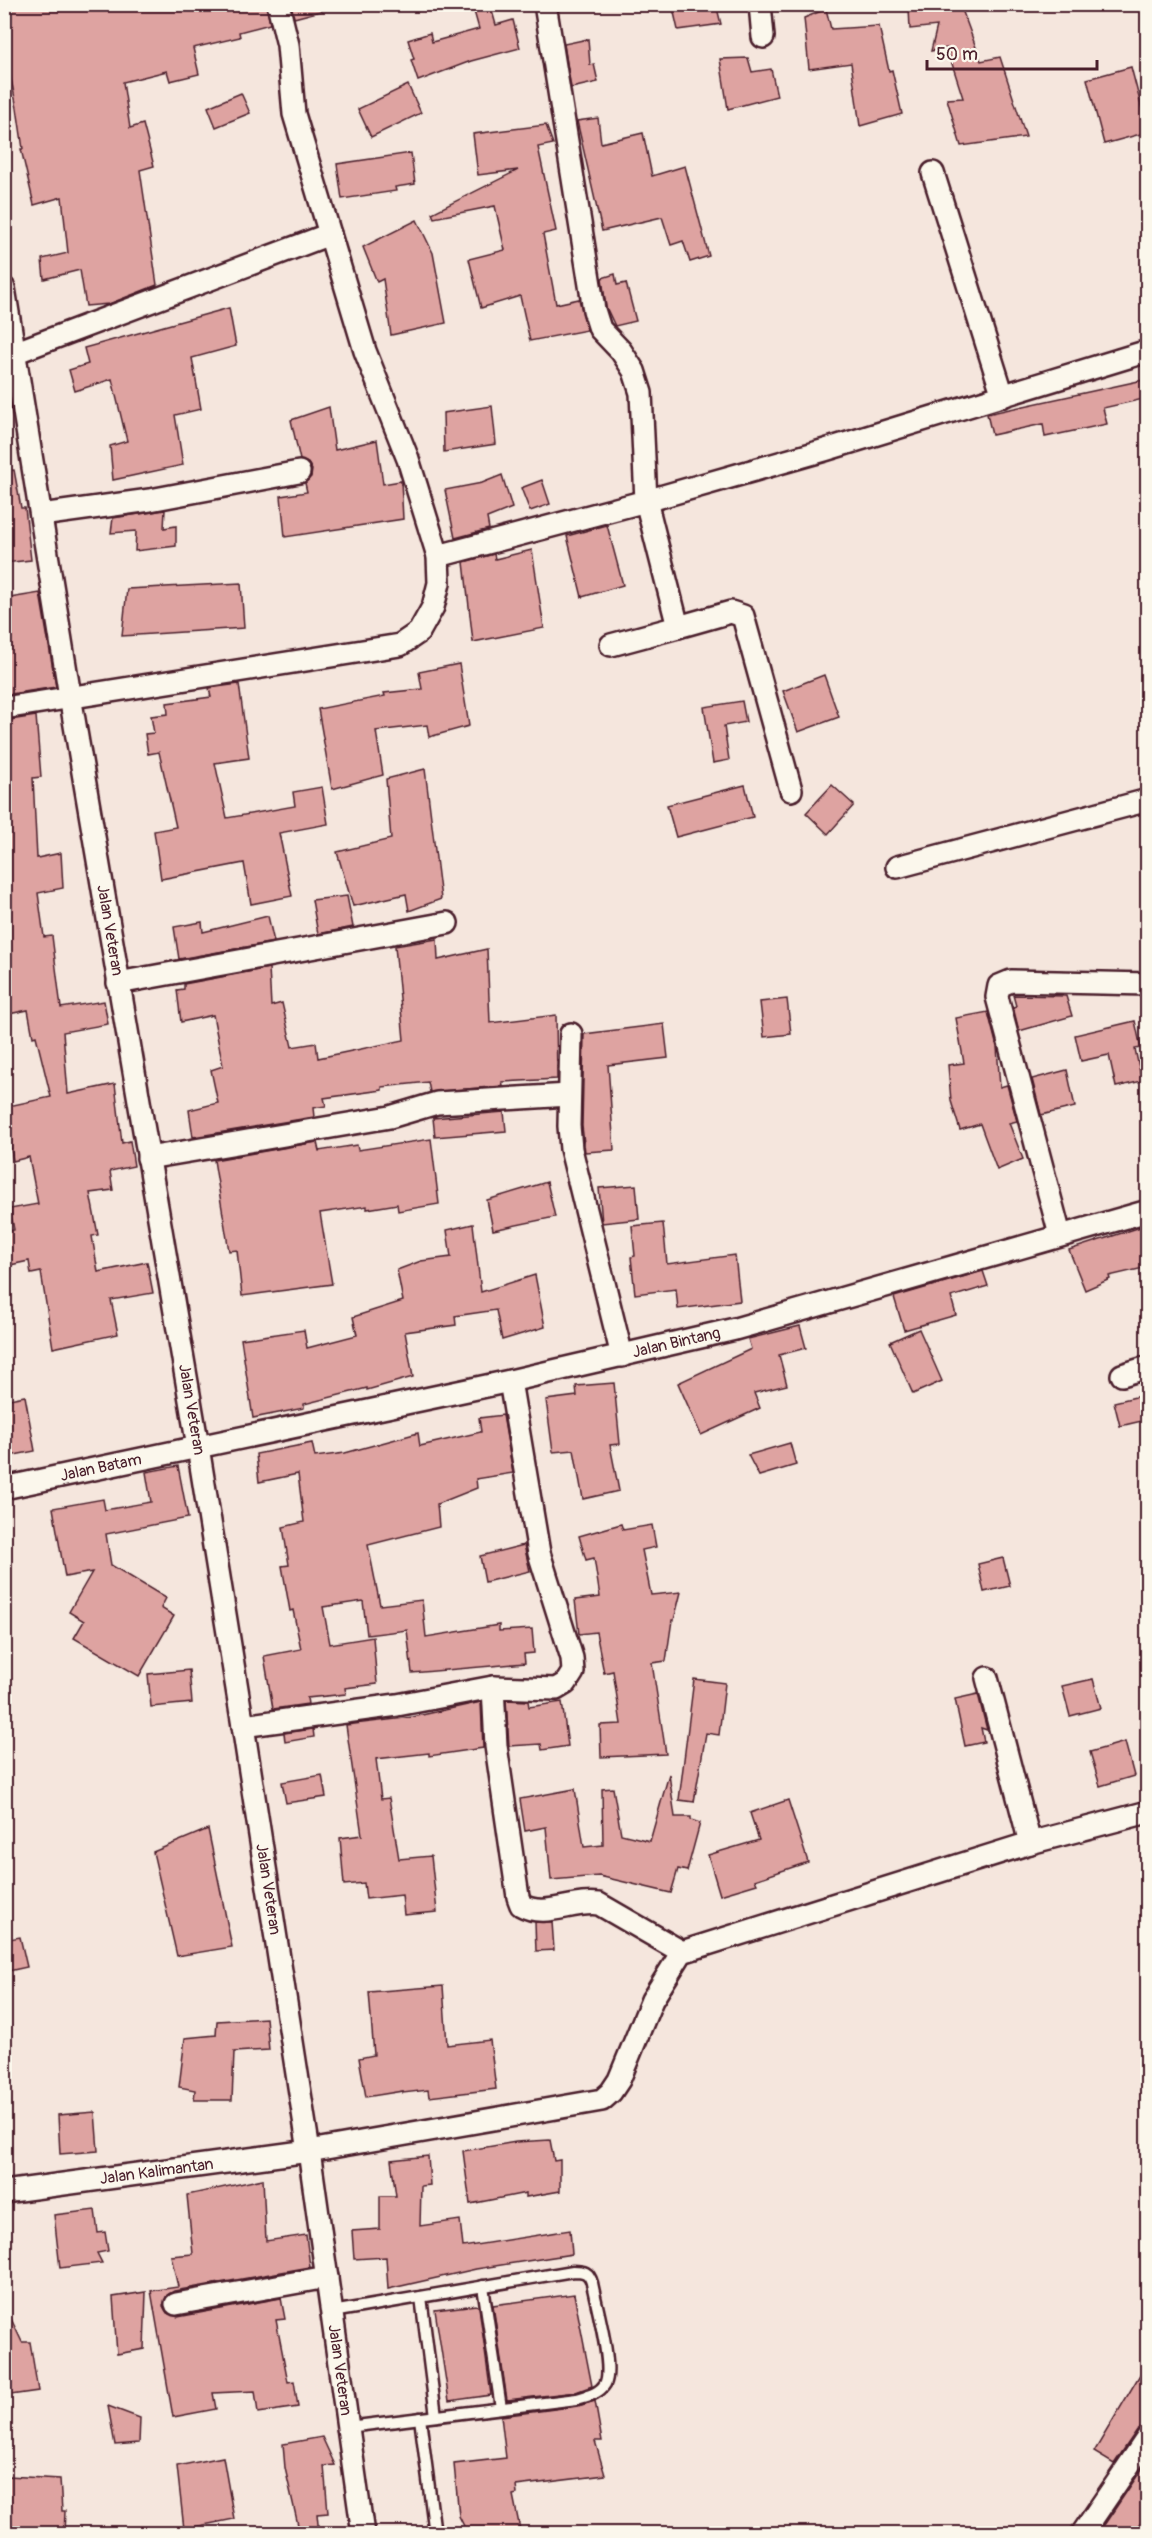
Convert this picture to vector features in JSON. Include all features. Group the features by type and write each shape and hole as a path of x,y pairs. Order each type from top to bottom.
{"street":[{"path":"4,708 400,645 419,632 433,607 439,583 438,556 408,459 365,351 294,114 288,45 278,4"},
{"path":"544,4 596,320 600,329 621,351 634,371 641,393 646,501 678,627"},
{"path":"760,4 763,37"},
{"path":"933,173 1003,396"},
{"path":"14,353 330,234"},
{"name":"Jalan Veteran","path":"4,288 243,1726 309,2151 363,2534"},
{"path":"438,556 646,501 825,450 1148,351"},
{"path":"41,515 150,500 298,472"},
{"path":"611,645 731,612 742,616 791,790"},
{"path":"897,867 1148,800"},
{"path":"118,983 447,923"},
{"path":"1060,1235 997,997 999,986 1011,981 1148,984"},
{"path":"571,1034 569,1095 571,1149 622,1356"},
{"path":"148,1158 390,1117 437,1103 569,1095"},
{"name":"Jalan Bintang","path":"198,1447 510,1381 735,1329 1148,1211"},
{"path":"1122,1375 1148,1367"},
{"path":"243,1726 397,1705 493,1687 556,1689 566,1683 573,1672 572,1658 537,1544 510,1381"},
{"name":"Jalan Batam","path":"4,1488 198,1447"},
{"path":"987,1678 1030,1843"},
{"path":"493,1687 496,1746 512,1863 521,1905 531,1910 542,1911 588,1902 599,1904 682,1953 1030,1843 1148,1812"},
{"name":"Jalan Kalimantan","path":"4,2192 309,2151 602,2100 619,2080 652,2000 682,1953"},
{"path":"176,2304 327,2277"},
{"path":"1082,2534 1148,2437"}],"lane":[{"path":"332,2312 584,2271 589,2275 592,2283 609,2370 605,2384 596,2393 577,2399 348,2427"},
{"path":"483,2286 501,2408"},
{"path":"421,2297 436,2416"},
{"path":"420,2418 435,2534"}],"building":[{"path":"4,4 266,4 270,24 239,32 240,37 193,48 199,74 170,81 167,71 123,82 130,128 143,124 154,166 140,170 157,285 109,304 86,306 80,270 44,279 42,259 68,253 62,197 34,205 21,149 23,149 17,108 4,46"},
{"path":"291,4 320,4 321,11 294,18"},
{"path":"472,4 490,4 496,25 513,20 520,48 471,61 418,81 411,60 414,59 408,40 430,33 432,42 479,29"},
{"path":"672,4 716,4 721,24 678,30"},
{"path":"932,4 960,4 981,61 1000,57 1026,137 961,146 947,99 963,98 947,48 931,51 937,26 910,29 909,8 932,7"},
{"path":"826,9 831,29 879,26 902,114 860,126 851,63 809,69 804,18"},
{"path":"588,39 590,65 594,64 598,82 571,88 564,44"},
{"path":"748,58 752,72 771,69 777,96 728,109 720,59"},
{"path":"1131,67 1148,132 1104,144 1087,79"},
{"path":"408,85 421,113 371,137 358,109"},
{"path":"241,93 250,113 216,127 208,107"},
{"path":"598,118 601,143 643,133 652,176 685,166 709,256 690,262 683,241 671,245 662,217 602,231 577,121"},
{"path":"546,125 553,144 538,147 556,231 543,234 556,304 579,299 587,330 530,341 520,296 481,308 469,259 505,250 495,206 434,218 432,213 518,170 478,175 473,134"},
{"path":"411,153 415,184 395,187 396,191 342,199 337,164"},
{"path":"417,220 433,253 446,323 391,335 383,279 377,282 363,247"},
{"path":"615,274 617,285 626,283 636,321 615,326 606,307 602,278"},
{"path":"229,308 236,346 192,358 201,409 175,415 183,465 113,480 110,446 127,441 112,379 75,391 69,370 88,364 84,348"},
{"path":"1148,379 1148,398 1103,408 1107,424 1045,437 1043,424 992,435 987,414"},
{"path":"492,406 496,444 444,452 443,413"},
{"path":"329,407 335,450 377,440 383,484 401,481 403,519 285,537 281,496 307,492 305,483 311,477 312,470 308,463 300,460 291,420"},
{"path":"14,470 21,508 25,508 31,560 4,563 4,471"},
{"path":"502,475 512,508 487,518 489,529 455,538 445,490 482,483"},
{"path":"542,480 550,504 530,511 521,488"},
{"path":"165,510 164,528 176,526 176,546 135,551 136,531 111,533 113,518"},
{"path":"607,525 623,585 582,597 567,536"},
{"path":"532,550 544,628 473,642 464,562 494,554 495,559"},
{"path":"241,583 244,628 122,636 127,589"},
{"path":"40,593 56,687 4,695 4,599"},
{"path":"459,664 469,726 429,737 427,725 376,731 383,775 332,789 318,709 385,696 384,693 422,689 419,672"},
{"path":"824,675 839,717 798,732 783,691"},
{"path":"239,684 249,758 215,763 227,818 295,806 293,792 322,787 328,824 279,833 292,896 251,904 244,863 161,879 154,831 176,827 159,752 148,754 145,734 154,733 151,716 168,714 167,703 211,697 209,688"},
{"path":"742,701 746,722 724,726 729,760 713,763 704,707"},
{"path":"36,716 41,777 33,778 37,858 61,853 63,888 38,893 44,937 52,936 61,1008 104,1001 108,1024 63,1032 68,1094 115,1084 122,1143 130,1141 134,1166 110,1171 113,1190 90,1193 98,1235 92,1236 98,1272 147,1262 153,1293 111,1300 118,1334 53,1348 41,1272 31,1274 29,1261 10,1265 4,1232 14,1230 10,1209 38,1204 29,1157 13,1161 4,1107 51,1097 36,1036 33,1037 28,1010 4,1015 4,721"},
{"path":"425,769 441,899 409,911 406,894 353,906 337,852 391,839 386,779"},
{"path":"745,785 753,817 676,837 667,805"},
{"path":"832,785 854,805 828,834 806,813"},
{"path":"347,896 353,927 318,934 312,900"},
{"path":"268,916 274,942 179,959 174,927 202,922 203,932"},
{"path":"437,939 438,960 487,949 490,1023 556,1015 557,1079 502,1082 503,1086 430,1092 428,1082 382,1087 382,1090 324,1098 326,1106 313,1108 314,1117 193,1137 189,1110 218,1103 211,1070 223,1066 213,1015 181,1022 177,990 184,989 184,984 269,968 271,1006 282,1003 292,1047 316,1043 318,1058 404,1040 395,946"},
{"path":"1013,995 1066,996 1072,1016 1019,1031 1013,1007 1016,1006"},
{"path":"787,999 791,1034 764,1037 760,1002"},
{"path":"988,1012 997,1047 1000,1087 1007,1085 1017,1121 1009,1123 1023,1159 997,1170 980,1124 960,1130 951,1101 948,1065 964,1063 956,1018"},
{"path":"1135,1021 1141,1048 1135,1049 1142,1081 1116,1087 1109,1055 1081,1061 1075,1035"},
{"path":"664,1024 668,1058 608,1065 614,1150 585,1152 582,1126 584,1034"},
{"path":"1067,1070 1075,1107 1041,1115 1032,1079"},
{"path":"504,1112 506,1131 435,1137 433,1118"},
{"path":"431,1139 439,1204 398,1211 397,1204 320,1213 332,1284 242,1296 237,1250 229,1251 214,1160 317,1142 319,1151 357,1145 358,1150"},
{"path":"547,1182 555,1217 493,1230 487,1200"},
{"path":"636,1185 639,1219 602,1223 599,1188"},
{"path":"663,1223 667,1264 735,1255 740,1301 678,1309 676,1289 635,1294 631,1257 635,1256 632,1226"},
{"path":"473,1224 481,1292 535,1275 545,1327 502,1340 496,1310 455,1316 456,1325 405,1332 413,1377 304,1404 304,1408 253,1418 241,1339 304,1330 307,1348 357,1335 353,1317 403,1301 397,1270 421,1261 451,1257 447,1230"},
{"path":"1147,1225 1148,1267 1109,1276 1110,1279 1085,1290 1069,1250"},
{"path":"983,1271 988,1286 951,1297 956,1315 904,1330 894,1297"},
{"path":"800,1326 806,1348 779,1355 787,1385 754,1393 760,1408 701,1435 678,1383 751,1349 748,1339"},
{"path":"919,1329 942,1381 913,1394 890,1342"},
{"path":"614,1383 620,1444 610,1445 619,1491 583,1499 574,1450 553,1452 546,1400 577,1396 576,1386"},
{"path":"25,1396 35,1451 4,1457 4,1400"},
{"path":"1140,1396 1146,1420 1120,1426 1114,1402"},
{"path":"503,1415 513,1473 476,1479 477,1488 437,1504 439,1527 368,1545 380,1605 422,1600 426,1637 499,1625 499,1631 532,1629 534,1653 524,1654 525,1663 412,1673 407,1630 367,1635 363,1601 323,1607 330,1644 373,1637 377,1684 345,1688 346,1694 307,1698 308,1704 273,1709 264,1656 301,1649 293,1610 290,1611 282,1566 289,1565 283,1527 304,1522 298,1474 259,1482 256,1454 312,1443 315,1457 345,1453 418,1433 420,1446 481,1432 479,1418"},
{"path":"790,1443 796,1465 759,1476 748,1455"},
{"path":"178,1466 188,1518 106,1534 111,1565 166,1598 161,1608 174,1616 139,1676 74,1638 84,1621 69,1612 92,1572 65,1577 53,1508 103,1499 105,1510 151,1502 146,1472"},
{"path":"621,1524 623,1530 652,1525 656,1547 642,1550 651,1595 681,1592 674,1620 672,1620 666,1661 652,1663 666,1754 601,1757 600,1725 621,1724 613,1671 604,1673 596,1632 579,1634 575,1600 600,1597 594,1558 586,1560 579,1536"},
{"path":"524,1545 530,1571 485,1582 480,1556"},
{"path":"1003,1558 1010,1586 984,1592 978,1564"},
{"path":"189,1670 192,1703 151,1707 148,1674"},
{"path":"694,1679 725,1683 719,1735 706,1733 694,1802 679,1800"},
{"path":"1093,1679 1101,1708 1070,1716 1062,1686"},
{"path":"978,1694 987,1730 981,1728 984,1742 965,1746 955,1699"},
{"path":"506,1700 528,1701 529,1707 562,1702 568,1746 542,1750 541,1744 509,1746"},
{"path":"481,1702 483,1748 429,1756 429,1753 376,1759 381,1799 389,1798 399,1859 431,1856 437,1912 404,1915 402,1895 366,1899 364,1883 344,1885 340,1838 362,1835 346,1725 413,1717"},
{"path":"313,1729 314,1737 285,1742 284,1733"},
{"path":"1125,1742 1134,1776 1100,1786 1090,1752"},
{"path":"669,1774 675,1817 691,1817 691,1820 700,1823 687,1871 678,1869 671,1893 599,1876 551,1880 546,1827 525,1831 520,1799 575,1789 584,1847 603,1845 602,1789 613,1788 621,1834 650,1841"},
{"path":"322,1775 326,1797 286,1803 282,1782"},
{"path":"788,1800 808,1862 755,1880 757,1884 720,1895 708,1855 759,1840 750,1813"},
{"path":"208,1829 232,1947 177,1956 153,1852"},
{"path":"535,1922 552,1922 554,1950 536,1951"},
{"path":"20,1937 27,1967 4,1972 4,1940"},
{"path":"443,1986 447,2045 490,2040 496,2089 429,2097 428,2090 403,2093 403,2091 366,2097 359,2058 374,2055 369,1992"},
{"path":"266,2018 269,2050 234,2052 232,2100 194,2100 195,2090 179,2087 185,2038 216,2035 217,2021"},
{"path":"95,2112 98,2151 60,2154 58,2115"},
{"path":"550,2140 554,2161 560,2160 560,2191 526,2197 526,2193 470,2204 463,2151 516,2142"},
{"path":"428,2156 430,2185 421,2186 420,2226 460,2220 463,2247 570,2230 572,2254 476,2269 388,2289 386,2257 354,2259 352,2231 380,2229 380,2196 396,2196 391,2160"},
{"path":"263,2179 266,2241 306,2235 310,2267 174,2291 167,2295 163,2306 167,2313 178,2317 281,2298 285,2319 276,2320 288,2382 294,2381 298,2407 258,2413 255,2391 213,2393 216,2409 173,2417 151,2291 178,2287 171,2256 193,2254 187,2195"},
{"path":"95,2210 98,2233 105,2232 108,2251 97,2253 102,2263 60,2268 54,2215"},
{"path":"146,2292 144,2349 117,2354 113,2297"},
{"path":"574,2294 592,2386 576,2392 507,2400 493,2305"},
{"path":"4,2304 22,2342 30,2342 38,2391 4,2396"},
{"path":"476,2305 479,2307 491,2395 449,2401 435,2310"},
{"path":"1148,2361 1148,2424 1137,2430 1114,2464 1094,2452"},
{"path":"595,2401 602,2441 595,2441 605,2475 516,2486 517,2494 513,2495 521,2534 468,2534 459,2516 454,2464 506,2458 501,2416 578,2406"},
{"path":"108,2406 140,2418 139,2443 115,2445"},
{"path":"322,2437 335,2465 324,2466 328,2513 317,2514 319,2534 300,2534 285,2468 283,2444"},
{"path":"223,2457 234,2519 184,2529 177,2466"},
{"path":"1148,2460 1148,2512 1132,2534 1098,2534"},
{"path":"8,2476 60,2479 62,2511 65,2511 64,2534 4,2534 4,2485"}]}
